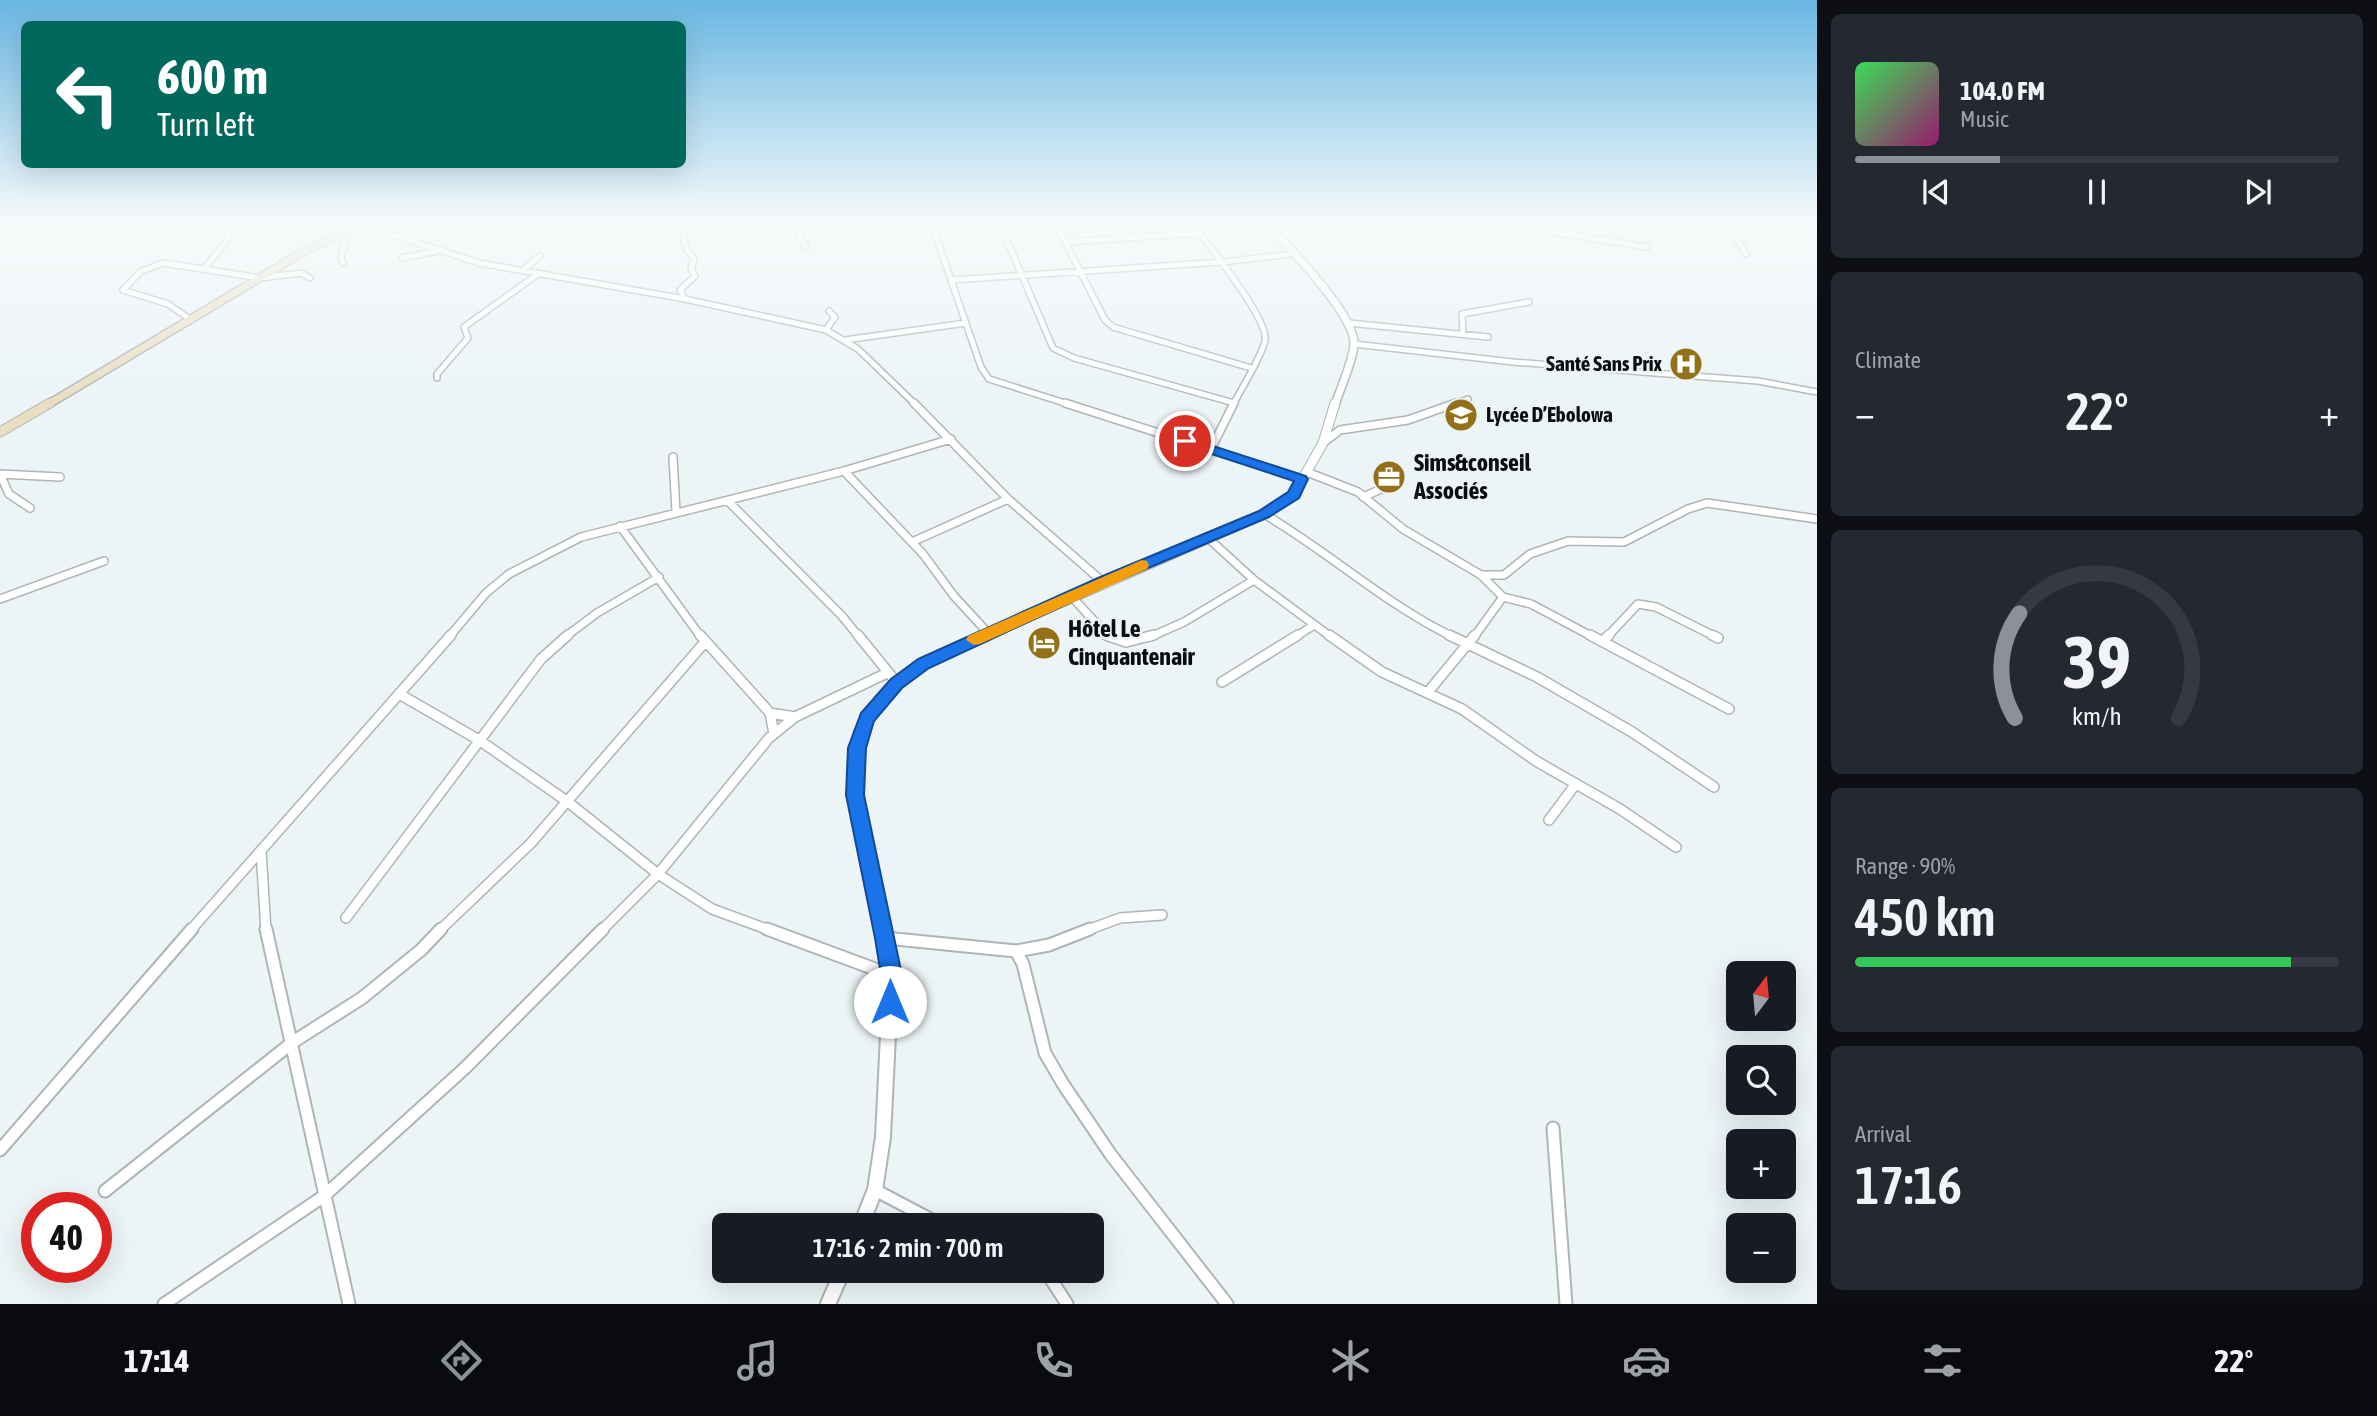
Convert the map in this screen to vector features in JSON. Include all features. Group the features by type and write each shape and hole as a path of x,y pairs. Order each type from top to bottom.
{"main road":[{"path":"0,432 252,283"}],"street":[{"path":"126,283 123,290 168,304 191,320"},
{"path":"437,378 437,374 468,338 464,327 526,283"},
{"path":"591,283 685,299 826,330 845,340 884,373 1008,499 1039,523 1103,582"},
{"path":"685,299 680,290 688,283"},
{"path":"952,283 981,367 989,379 1211,449 1304,475 1363,497 1403,529 1481,575 1503,597 1531,604 1729,709"},
{"path":"1025,283 1049,342 1059,352 1234,403"},
{"path":"1087,283 1105,320 1113,327 1251,368"},
{"path":"1211,449 1265,341 1264,326 1236,283"},
{"path":"866,1213 875,1189 883,1137 891,975 886,938 855,795 860,732 874,709 897,683 924,663 1070,596 1264,514 1294,495 1323,443 1354,344 1349,323 1316,283"},
{"path":"1464,334 1462,314 1529,302"},
{"path":"826,330 835,317 829,311"},
{"path":"845,340 965,323"},
{"path":"1349,323 1488,337"},
{"path":"1354,344 1513,362 1758,381 1817,392"},
{"path":"1323,443 1340,430 1408,420 1468,399"},
{"path":"0,1150 261,850 401,695 486,593 509,574 581,537 844,471 951,439"},
{"path":"673,457 676,512"},
{"path":"844,471 912,542 954,596 988,633"},
{"path":"30,508 9,494 0,474 60,477"},
{"path":"1363,497 1388,486"},
{"path":"912,542 1008,499"},
{"path":"728,501 842,615 897,683"},
{"path":"1481,575 1504,575 1530,554 1567,541 1624,541 1688,509 1707,503 1817,519"},
{"path":"1264,514 1297,533 1422,622 1537,677 1632,732 1714,787"},
{"path":"620,526 705,642 770,713 774,734"},
{"path":"1207,537 1254,580 1382,672 1462,709 1575,785 1620,809 1676,847"},
{"path":"0,599 104,561"},
{"path":"346,918 541,659 570,630 601,609 659,577"},
{"path":"1070,596 1110,638 1121,642 1134,642 1154,636 1254,580"},
{"path":"1428,692 1468,645 1503,597"},
{"path":"1603,641 1638,604 1656,607 1718,638"},
{"path":"1223,681 1314,625"},
{"path":"105,1191 293,1042 362,998 421,950 467,902 509,866 568,802 705,642"},
{"path":"164,1304 324,1196 465,1069 658,874 774,734 795,717 887,673"},
{"path":"401,695 478,740 568,802 658,874 712,909 891,975"},
{"path":"770,713 795,717"},
{"path":"1549,820 1575,785"},
{"path":"261,850 264,921 349,1304"},
{"path":"886,938 1016,951 1049,945 1120,918 1162,915"},
{"path":"1016,951 1023,964 1045,1054 1111,1155 1227,1304"},
{"path":"1553,1128 1566,1304"},
{"path":"875,1189 919,1213"},
{"path":"828,1304 837,1283"},
{"path":"1053,1283 1067,1304"}],"slow traffic":[{"path":"974,640 1142,565"}],"place":[{"name":"Santé Sans Prix","path":"1686,364"},
{"name":"Lycée D’Ebolowa","path":"1461,415"},
{"name":"Sims&conseil Associés","path":"1389,477"},
{"name":"Hôtel Le Cinquantenair","path":"1044,643"}],"route":[{"path":"890,1002 891,975 886,938 855,795 857,748 860,732 867,718 897,683 924,663 1103,582 1264,514 1294,495 1302,479 1185,441"}]}
